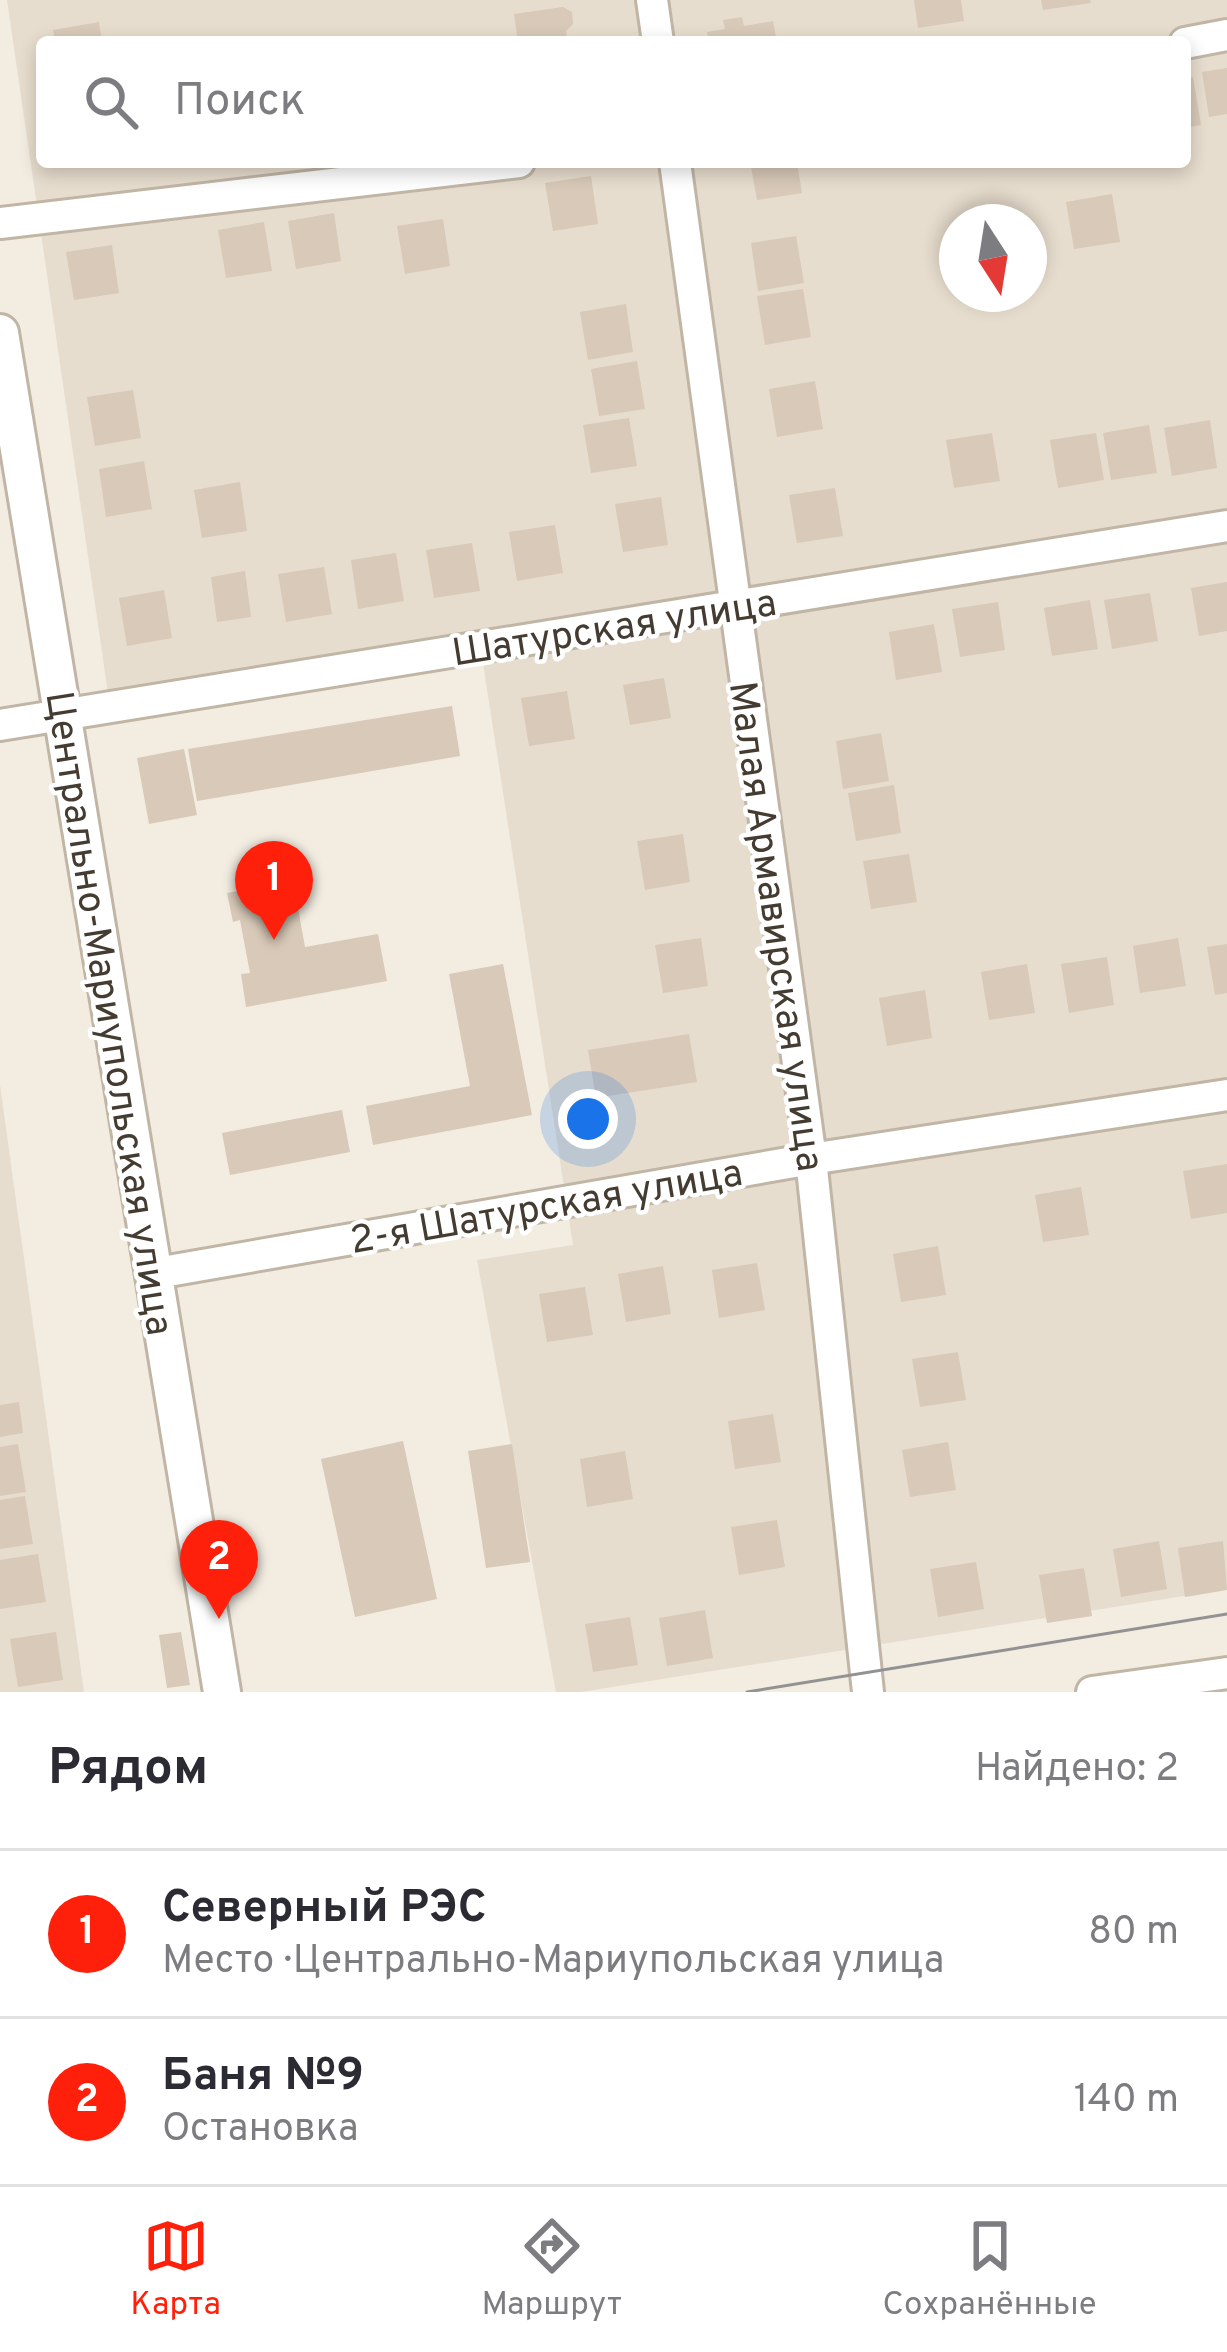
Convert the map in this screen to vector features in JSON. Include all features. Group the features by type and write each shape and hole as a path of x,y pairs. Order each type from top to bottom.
{"street":[{"path":"652,0 657,36"},
{"path":"1191,42 1227,35"},
{"path":"0,224 469,168"},
{"name":"Малая Армавирская улица","path":"676,168 811,1159 868,1692"},
{"name":"Центрально-Мариупольская улица","path":"0,333 222,1692"},
{"name":"Шатурская улица","path":"0,725 1227,526"},
{"name":"2-я Шатурская улица","path":"151,1274 811,1159 1227,1095"},
{"path":"1092,1692 1227,1673"}],"shaded area":[{"path":"7,0 1227,0 1227,1589 581,1692 556,1692 477,1260 573,1245 478,631 108,693"},
{"path":"0,1085 84,1692 0,1692"}],"building":[{"path":"914,0 961,0 964,21 918,28"},
{"path":"1041,0 1090,0 1091,3 1043,10"},
{"path":"563,7 572,12 573,24 567,36 517,36 514,14"},
{"path":"742,17 744,26 773,21 776,36 708,36 707,32 725,29 723,20"},
{"path":"99,22 101,36 54,36 53,30"},
{"path":"1227,68 1227,114 1209,117 1202,72"},
{"path":"1191,78 1201,125 1191,127"},
{"path":"751,168 798,168 802,193 757,200"},
{"path":"591,176 598,224 553,231 545,183"},
{"path":"1112,194 1120,242 1074,249 1066,202"},
{"path":"334,213 341,261 296,269 288,221"},
{"path":"443,219 450,266 405,274 397,226"},
{"path":"264,222 272,271 226,278 218,230"},
{"path":"796,236 804,283 758,291 751,243"},
{"path":"112,245 119,293 74,300 66,252"},
{"path":"803,289 811,337 765,345 757,296"},
{"path":"626,304 633,352 588,360 580,312"},
{"path":"637,361 645,409 599,416 591,369"},
{"path":"815,381 823,429 777,437 769,389"},
{"path":"133,390 141,438 95,446 87,397"},
{"path":"629,418 637,466 591,473 583,425"},
{"path":"1210,420 1217,468 1172,476 1164,428"},
{"path":"1149,425 1157,473 1111,480 1103,433"},
{"path":"992,433 1000,481 954,488 946,440"},
{"path":"1096,433 1104,480 1058,488 1050,440"},
{"path":"144,461 152,509 106,517 99,469"},
{"path":"240,482 247,531 202,538 194,490"},
{"path":"835,488 843,536 797,543 789,495"},
{"path":"661,497 668,545 623,552 615,504"},
{"path":"555,525 563,573 517,581 509,532"},
{"path":"472,543 480,591 434,598 426,550"},
{"path":"396,553 404,601 358,609 351,560"},
{"path":"324,567 332,614 286,622 278,574"},
{"path":"245,571 251,617 217,622 211,577"},
{"path":"1227,582 1227,631 1199,636 1191,588"},
{"path":"164,590 172,638 127,646 119,598"},
{"path":"1150,593 1158,641 1112,649 1104,600"},
{"path":"1090,600 1098,649 1052,656 1044,608"},
{"path":"998,602 1005,650 960,657 952,609"},
{"path":"934,624 942,672 896,680 889,632"},
{"path":"664,678 671,718 630,725 623,685"},
{"path":"567,691 575,739 529,746 521,698"},
{"path":"452,706 460,756 197,801 188,749"},
{"path":"881,733 889,781 843,789 836,741"},
{"path":"184,749 197,815 149,824 137,758"},
{"path":"894,785 901,833 856,841 848,793"},
{"path":"683,834 690,882 645,890 637,841"},
{"path":"909,854 917,902 871,909 863,861"},
{"path":"293,881 305,947 378,934 387,981 246,1007 241,974 250,973 240,920 233,922 227,893"},
{"path":"701,938 708,986 663,993 655,945"},
{"path":"1178,938 1186,986 1140,993 1133,946"},
{"path":"1227,944 1227,993 1215,995 1207,947"},
{"path":"1107,957 1114,1005 1069,1013 1061,964"},
{"path":"503,964 532,1115 373,1145 366,1106 470,1086 449,974"},
{"path":"1027,964 1035,1013 989,1020 981,972"},
{"path":"925,990 932,1038 887,1046 879,998"},
{"path":"689,1034 697,1082 596,1098 588,1050"},
{"path":"342,1110 350,1152 230,1175 222,1133"},
{"path":"1227,1164 1227,1213 1191,1219 1183,1171"},
{"path":"1081,1187 1089,1235 1043,1242 1035,1195"},
{"path":"938,1246 946,1295 901,1302 893,1254"},
{"path":"757,1263 765,1310 719,1318 712,1270"},
{"path":"663,1266 671,1314 626,1322 618,1274"},
{"path":"585,1287 593,1335 547,1342 539,1294"},
{"path":"958,1352 966,1400 920,1407 912,1359"},
{"path":"19,1402 23,1433 0,1437 0,1405"},
{"path":"773,1414 781,1462 735,1469 728,1421"},
{"path":"403,1441 437,1599 355,1617 321,1459"},
{"path":"948,1442 956,1490 910,1497 902,1450"},
{"path":"18,1444 26,1492 0,1496 0,1447"},
{"path":"512,1444 530,1562 486,1568 468,1451"},
{"path":"625,1451 633,1499 587,1507 580,1459"},
{"path":"25,1496 33,1544 0,1549 0,1500"},
{"path":"777,1520 785,1567 739,1575 731,1527"},
{"path":"1159,1541 1167,1589 1121,1597 1113,1549"},
{"path":"1223,1541 1227,1590 1185,1597 1178,1548"},
{"path":"38,1554 46,1602 0,1609 0,1560"},
{"path":"976,1562 984,1609 938,1617 930,1569"},
{"path":"1084,1568 1092,1616 1047,1623 1039,1575"},
{"path":"705,1610 713,1658 667,1666 659,1618"},
{"path":"630,1617 638,1665 593,1672 585,1624"},
{"path":"56,1632 63,1680 18,1687 10,1639"},
{"path":"181,1632 190,1685 167,1688 159,1635"}],"tram line":[{"path":"747,1692 1227,1614"}],"place":[{"name":"Северный РЭС","path":"274,940"},
{"name":"Баня №9","path":"219,1619"}]}
